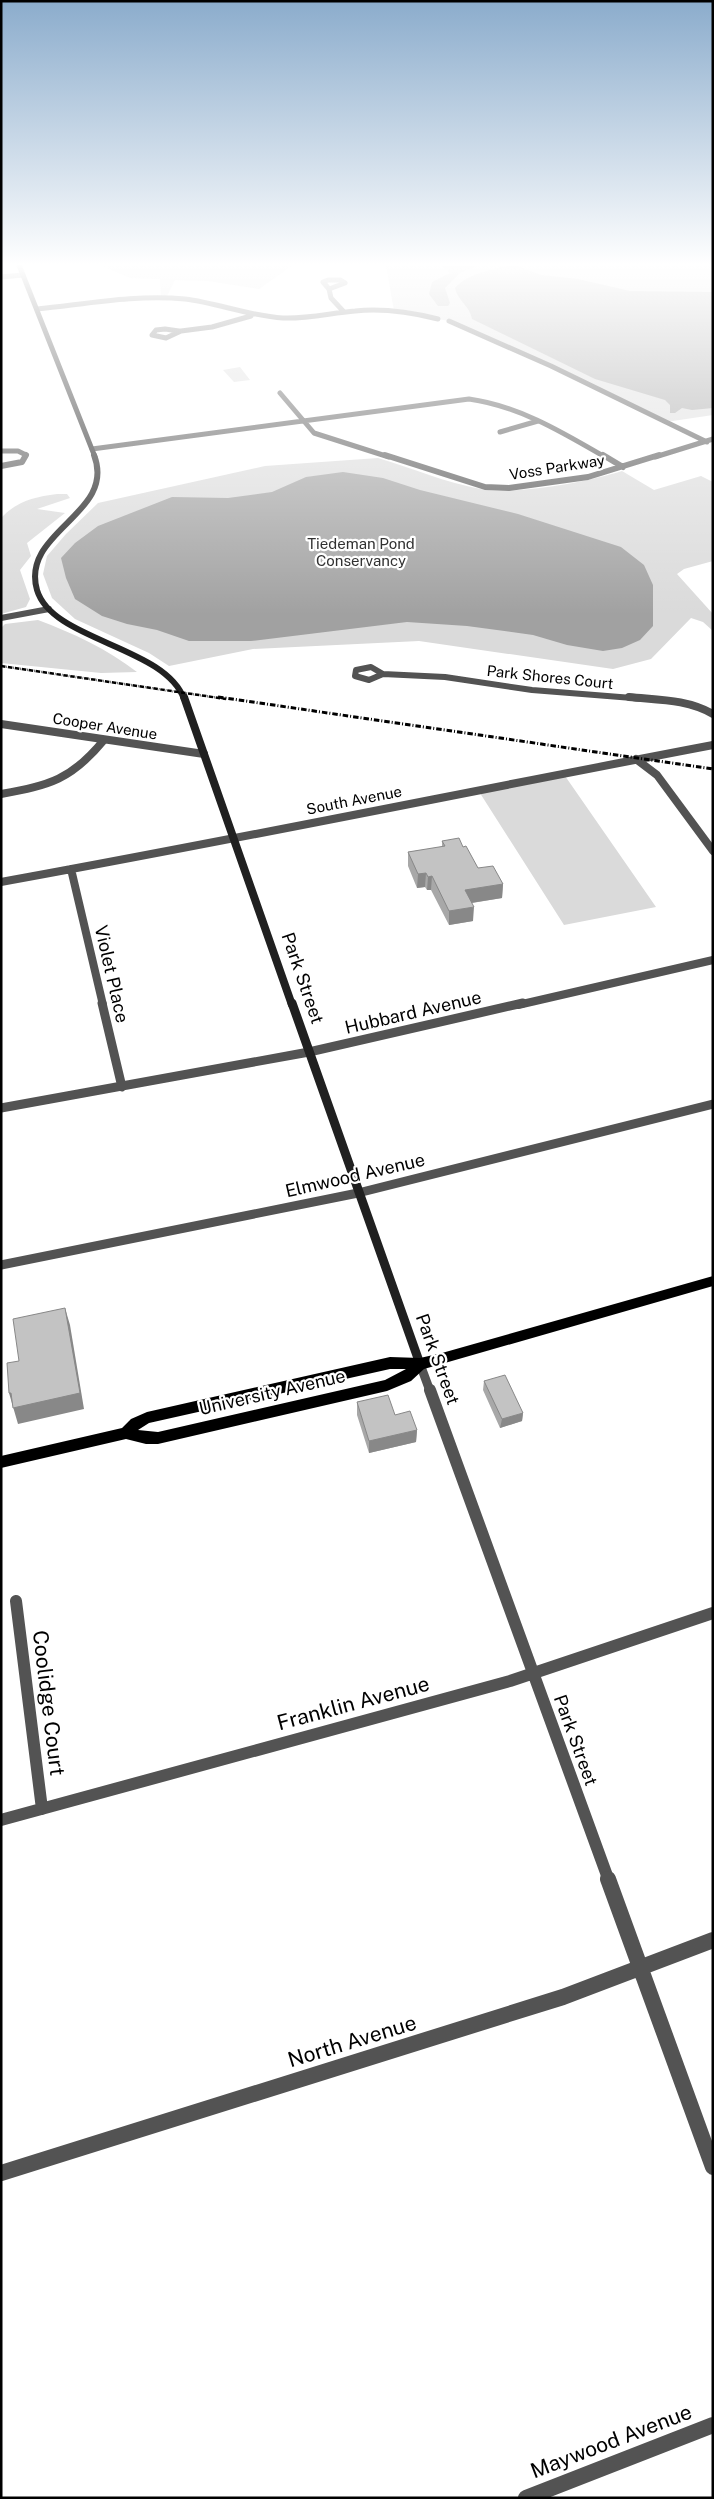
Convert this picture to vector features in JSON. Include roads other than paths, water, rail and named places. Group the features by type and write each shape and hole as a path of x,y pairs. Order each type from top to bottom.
{"main road":[{"name":"Park Street","path":"65,382 99,468 98,486 91,500 45,546 37,561 34,579 36,588 49,609 65,622 141,658 168,676 182,693 358,1194 420,1364"},
{"name":"University Avenue","path":"126,1433 138,1421 166,1413 386,1364 420,1364 513,1340 713,1281"},
{"name":"University Avenue","path":"1,1462 126,1433 146,1438 158,1438 343,1395 399,1381 420,1364"}],"street":[{"path":"583,382 713,445"},
{"name":"Voss Parkway","path":"280,393 314,433 490,488 509,488 588,477 713,439"},
{"path":"92,450 468,399 502,404 623,467"},
{"path":"500,432 538,422"},
{"path":"1,451 18,450 26,455 22,462 1,466"},
{"path":"1,618 49,609"},
{"name":"Park Shores Court","path":"383,674 446,677 532,690 677,701 701,707 713,714"},
{"name":"Cooper Avenue","path":"1,724 204,754"},
{"path":"1,794 32,788 68,776 83,765 104,740"},
{"name":"South Avenue","path":"1,882 713,744"},
{"path":"636,759 657,775 713,851"},
{"path":"704,838 713,836"},
{"name":"Violet Place","path":"71,869 122,1087"},
{"name":"Hubbard Avenue","path":"1,1108 309,1052 713,960"},
{"name":"Elmwood Avenue","path":"1,1265 358,1194 713,1104"},
{"name":"Park Street","path":"420,1364 713,2167"},
{"name":"Coolidge Court","path":"16,1601 42,1809"},
{"name":"Franklin Avenue","path":"1,1820 532,1674 713,1613"},
{"name":"North Avenue","path":"1,2173 563,1998 713,1940"},
{"name":"Maywood Avenue","path":"526,2498 713,2425"}],"railway":[{"path":"1,666 226,699"},
{"path":"218,697 713,769"}],"park label":[{"name":"Tiedeman Pond Conservancy","path":"361,552"}]}
